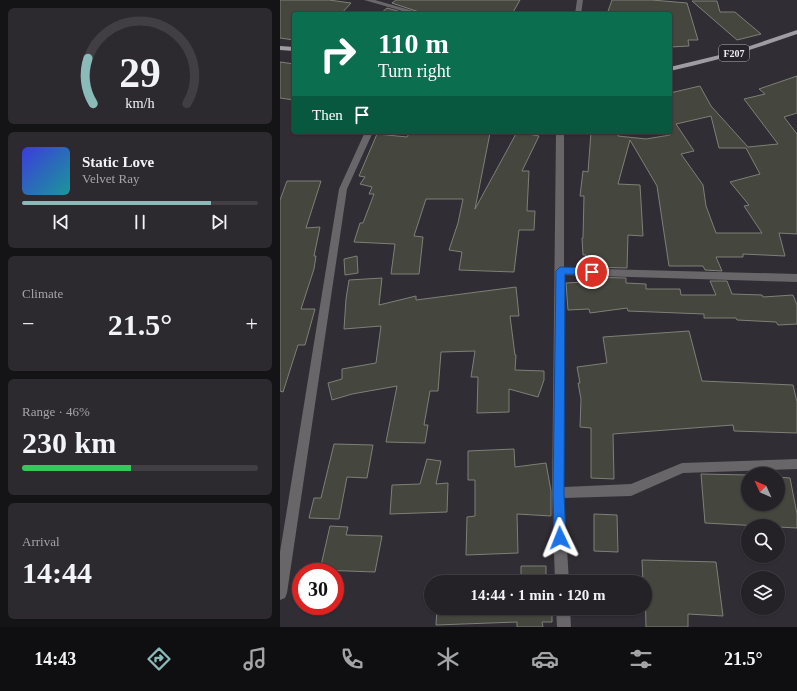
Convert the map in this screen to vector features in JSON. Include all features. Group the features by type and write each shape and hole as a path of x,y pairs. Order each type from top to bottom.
{"main road":[{"name":"F207","path":"672,70 767,43 797,32"},
{"path":"280,48 292,50"}],"street":[{"path":"367,0 413,12"},
{"path":"578,12 580,0"},
{"path":"280,593 343,189 368,134"},
{"path":"560,134 558,493 562,575"},
{"path":"560,271 797,278"},
{"path":"558,493 631,490 682,468 797,464"},
{"path":"563,615 564,627"}],"building":[{"path":"280,0 329,0 351,3 343,12 292,12 292,40 280,38"},
{"path":"396,0 520,0 513,12 419,12 392,3"},
{"path":"612,0 652,0 687,3 698,40 688,40 689,46 672,47 672,12 608,12"},
{"path":"692,1 717,1 720,12 735,12 761,34 737,40"},
{"path":"387,8 401,12 382,12"},
{"path":"280,62 292,64 292,100 280,98"},
{"path":"797,76 797,113 784,117 797,134 797,234 779,233 785,256 743,254 743,257 716,257 722,271 705,270 703,266 669,266 657,186 630,140 618,184 640,185 643,236 628,235 627,268 585,267 586,255 583,255 582,238 584,196 580,196 583,171 588,172 591,134 618,134 618,136 646,139 670,135 672,134 672,93 700,86 711,106 748,147 778,144 744,99 765,94 759,89","holes":["711,116 719,148 746,148 760,174 730,182 749,205 744,206 762,233 716,233 706,206 703,185 681,154 694,151 676,124"]},
{"path":"377,134 407,137 409,134 490,134 475,209 516,134 539,136 522,171 529,171 527,211 535,211 534,230 519,230 514,272 459,270 462,252 449,250 458,223 463,199 426,199 414,236 423,237 419,274 391,274 395,244 354,242 360,223 363,223 374,194 369,194 372,187 360,184 365,177 359,176"},
{"path":"287,181 321,181 306,228 320,227 314,256 316,256 314,269 301,309 315,309 305,345 298,345 283,392 280,391 280,200"},
{"path":"357,256 358,273 345,275 344,259"},
{"path":"584,277 626,278 626,283 646,284 646,289 680,289 681,295 716,295 710,281 727,281 732,294 762,295 763,297 793,295 797,305 797,324 778,325 776,322 737,320 736,318 704,318 704,314 628,311 627,308 590,313 589,309 568,310 566,283 584,282"},
{"path":"382,278 379,305 416,296 416,300 516,287 519,316 510,316 516,355 515,370 544,371 544,380 538,397 509,389 509,412 477,413 478,377 471,377 475,351 441,352 438,391 430,391 424,425 428,425 425,443 386,442 397,386 352,394 332,400 328,383 342,379 342,369 376,363 381,326 344,329 346,299 349,280"},
{"path":"689,331 702,381 793,385 797,402 797,433 734,431 733,425 613,434 614,479 591,478 591,428 580,427 581,399 577,367 607,363 603,337"},
{"path":"334,444 373,445 367,478 347,477 339,519 309,518 314,498 321,498"},
{"path":"514,449 515,467 546,463 551,491 551,516 517,514 518,553 466,555 467,517 475,516 475,480 468,480 468,451"},
{"path":"427,459 441,461 436,484 448,483 447,512 390,514 392,485 420,484"},
{"path":"701,474 741,475 741,511 785,511 785,478 790,478 797,514 797,528 785,527 785,519 741,519 741,525 705,523"},
{"path":"594,514 617,515 618,552 594,551"},
{"path":"330,526 348,527 346,535 382,536 375,572 344,571 344,563 322,563"},
{"path":"642,560 716,562 723,616 688,614 688,627 646,627 646,615 652,615 652,575 643,575"},
{"path":"521,566 546,566 546,575 521,575"},
{"path":"437,615 552,615 552,622 542,622 543,627 517,627 517,622 436,625"}],"route":[{"path":"560,538 558,493 560,271 592,272"}]}
